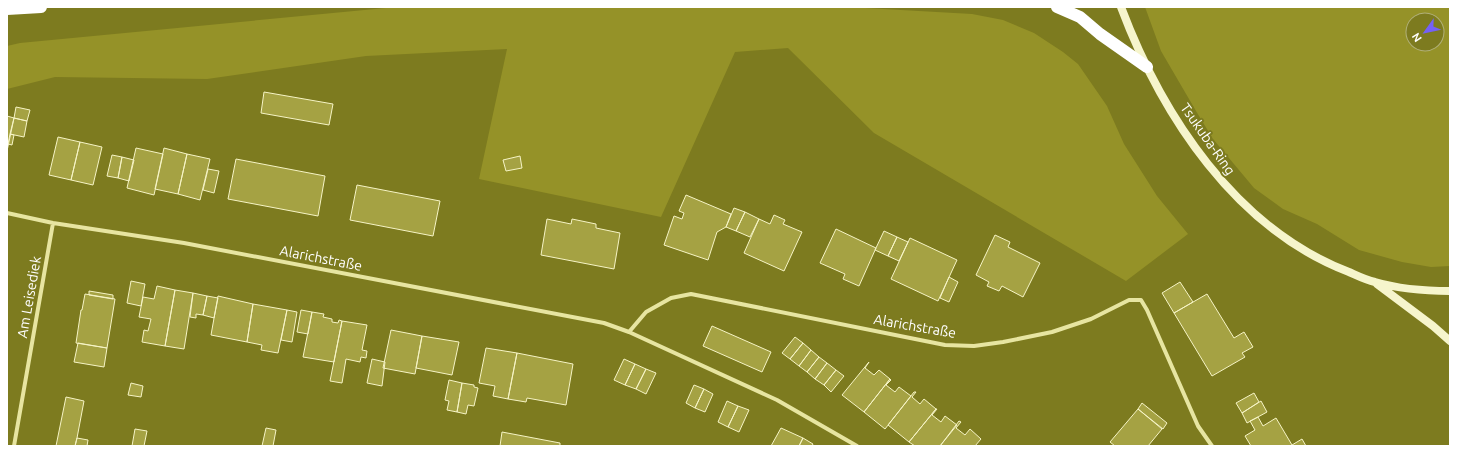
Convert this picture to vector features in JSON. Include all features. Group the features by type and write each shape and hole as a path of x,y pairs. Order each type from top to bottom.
{"highway":[{"path":"7,9 41,7"},
{"path":"1057,7 1080,17 1100,34 1147,68"}],"main road":[{"name":"Tsukuba-Ring","path":"1121,7 1147,68 1195,147 1225,186 1264,223 1299,248 1335,267 1375,282 1424,291 1450,291"},
{"path":"1375,282 1433,326 1450,341"}],"street":[{"name":"Alarichstraße","path":"7,213 53,223 184,243 604,323 628,332 778,400 857,446"},
{"name":"Am Leisediek","path":"14,446 53,223"},
{"name":"Alarichstraße","path":"628,332 646,312 671,298 691,294 945,345 974,346 1052,332 1091,319 1129,300 1141,300 1147,310 1198,426 1212,446"}],"shaded area":[{"path":"396,7 848,7 972,14 1003,20 1034,33 1078,64 1107,106 1124,144 1157,196 1188,234 1126,281 874,133 788,48 735,52 661,217 479,179 507,49 366,56 207,79 55,77 7,89 7,46 20,43"},
{"path":"1145,7 1450,7 1450,266 1431,267 1402,262 1359,250 1317,224 1283,209 1254,188 1213,139 1161,51"}],"building":[{"path":"264,92 333,104 329,125 261,113"},
{"path":"16,107 30,110 27,121 14,118"},
{"path":"7,116 14,118 7,151"},
{"path":"14,118 27,121 24,137 10,134"},
{"path":"10,134 14,135 12,145 8,144"},
{"path":"58,137 80,142 71,180 49,175"},
{"path":"80,142 102,147 93,185 71,180"},
{"path":"136,148 163,154 154,195 127,188"},
{"path":"164,148 187,154 178,194 155,189"},
{"path":"187,154 210,159 200,200 178,194"},
{"path":"112,155 122,157 118,178 107,176"},
{"path":"520,156 522,168 506,171 503,160"},
{"path":"122,157 134,160 129,181 118,178"},
{"path":"236,159 325,176 318,216 228,199"},
{"path":"208,169 219,171 214,193 203,190"},
{"path":"357,185 440,201 433,236 350,220"},
{"path":"686,195 731,214 726,227 717,232 708,260 664,245 674,216 682,219 684,213 679,211"},
{"path":"734,208 745,212 736,231 726,227"},
{"path":"745,212 759,219 750,237 736,231"},
{"path":"774,215 785,220 783,224 802,232 784,271 744,253 759,219 770,224"},
{"path":"547,219 571,224 572,219 596,224 596,228 620,233 614,269 541,255"},
{"path":"836,229 876,248 859,286 843,279 845,274 820,263"},
{"path":"884,231 897,237 888,256 875,250"},
{"path":"995,235 1010,242 1008,247 1040,263 1023,297 1002,286 999,291 987,286 989,282 976,275"},
{"path":"897,237 908,242 899,261 888,256"},
{"path":"910,238 957,260 938,301 891,279"},
{"path":"949,277 958,282 949,302 940,298"},
{"path":"131,281 145,284 141,306 127,303"},
{"path":"1180,282 1193,302 1174,313 1162,293"},
{"path":"157,286 175,290 165,346 142,342 144,330 148,331 151,319 139,317 143,297 154,299"},
{"path":"175,290 193,293 184,349 165,346"},
{"path":"89,291 113,295 113,299 89,295"},
{"path":"193,293 207,296 203,315 196,314 196,318 190,317"},
{"path":"85,294 115,299 107,348 76,343"},
{"path":"1207,294 1234,338 1244,332 1253,347 1242,353 1245,357 1212,376 1174,313"},
{"path":"207,296 218,298 214,318 203,315"},
{"path":"218,296 253,304 247,342 211,335"},
{"path":"253,304 287,310 278,353 261,350 262,345 247,342"},
{"path":"287,310 297,312 292,342 281,340"},
{"path":"301,310 312,312 308,334 297,332"},
{"path":"312,312 324,314 323,317 332,319 332,322 338,323 339,320 342,321 334,362 303,357"},
{"path":"342,321 367,325 362,350 367,351 366,358 361,357 360,362 346,359 342,383 330,381"},
{"path":"712,326 771,352 762,372 703,346"},
{"path":"391,330 422,336 415,374 383,368"},
{"path":"422,336 459,342 452,375 416,368"},
{"path":"795,337 803,343 790,359 782,353"},
{"path":"78,343 107,348 104,367 74,362"},
{"path":"803,343 811,350 799,366 790,359"},
{"path":"486,348 517,353 508,399 493,396 495,386 479,383"},
{"path":"811,350 819,357 807,372 799,366"},
{"path":"517,353 573,364 566,405 527,398 526,402 508,399"},
{"path":"819,357 827,363 815,379 807,372"},
{"path":"372,359 385,362 382,386 367,383"},
{"path":"624,359 635,364 625,385 614,380"},
{"path":"869,362 865,368 874,375 879,370 890,379 864,412 842,395"},
{"path":"827,363 836,370 824,385 815,379"},
{"path":"635,364 646,369 636,389 625,385"},
{"path":"646,369 656,373 646,394 636,389"},
{"path":"836,370 844,376 831,392 824,385"},
{"path":"890,379 891,380 886,385 895,392 899,387 911,396 885,429 864,412"},
{"path":"449,380 462,383 457,412 447,410 449,401 445,400"},
{"path":"131,383 143,386 141,397 128,395"},
{"path":"462,383 474,385 474,387 478,388 474,406 468,405 466,414 457,412"},
{"path":"694,385 704,389 695,408 686,403"},
{"path":"704,389 713,394 705,412 695,408"},
{"path":"914,392 916,392 912,397 920,404 924,399 936,409 909,442 888,425"},
{"path":"1254,393 1259,402 1242,413 1236,403"},
{"path":"66,397 84,401 77,438 75,446 56,446"},
{"path":"727,401 738,406 728,427 718,422"},
{"path":"1261,401 1267,412 1247,423 1242,413"},
{"path":"1142,403 1167,423 1163,429 1138,409"},
{"path":"738,406 749,410 739,432 728,427"},
{"path":"936,409 932,415 941,422 945,416 957,425 940,446 915,446 909,442"},
{"path":"1138,409 1162,429 1148,446 1115,446 1110,442"},
{"path":"1258,417 1263,426 1276,418 1292,445 1302,439 1306,446 1251,446 1245,436 1255,430 1250,421"},
{"path":"959,421 961,422 956,428 965,435 970,429 981,439 975,446 940,446"},
{"path":"266,428 276,430 273,446 262,446"},
{"path":"781,428 803,438 799,446 771,446"},
{"path":"135,429 147,431 144,446 132,446"},
{"path":"502,432 560,443 560,446 500,446"},
{"path":"77,438 88,440 87,446 75,446"},
{"path":"803,438 813,444 812,446 799,446"}]}
